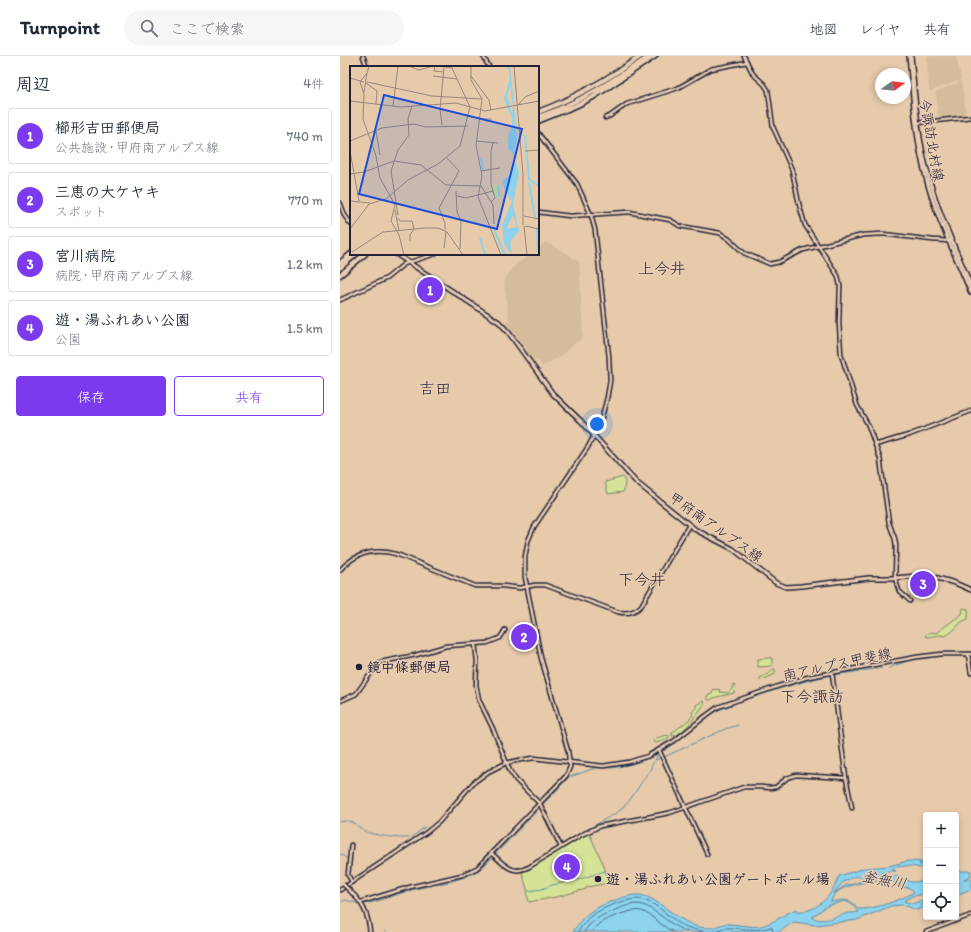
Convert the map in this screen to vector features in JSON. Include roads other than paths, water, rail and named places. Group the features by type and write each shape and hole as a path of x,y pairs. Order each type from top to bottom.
{"highway":[{"path":"539,112 586,92 641,56"},
{"path":"539,119 594,93 651,56"},
{"path":"539,119 570,109 593,97 655,56"},
{"path":"340,263 350,255"},
{"path":"340,268 355,255"},
{"path":"340,272 360,255"},
{"path":"340,275 364,255"}],"main road":[{"name":"今諏訪北村線","path":"910,56 918,123 929,179 971,293"},
{"path":"340,203 345,216 350,223"},
{"name":"今諏訪北村線","path":"951,241 971,286"},
{"name":"甲府南アルプス線","path":"398,255 502,325 553,394 581,420 636,482 689,525 701,533 733,549 772,581 781,586 801,586 869,578 895,578 927,575 955,583 971,590"}],"street":[{"path":"363,56 367,66"},
{"path":"483,56 488,66"},
{"path":"744,56 753,74 767,87 773,127 792,170 805,225 838,276 840,286 839,323 841,354 857,405 868,426 881,463 889,523 896,546 895,578 899,591 910,601"},
{"path":"605,118 627,104 678,88 711,69 747,62"},
{"path":"918,123 971,117"},
{"path":"361,902 462,874 477,868 566,776 570,767 570,762 541,658 525,577 525,557 532,530 547,505 588,447 600,424 610,381 610,357 591,215 577,184 539,133"},
{"path":"539,212 570,216 629,212 670,220 680,226 718,232 725,235 744,253 770,264 779,262 799,251 874,234 951,241"},
{"path":"340,300 387,278 400,266 432,255"},
{"path":"875,445 908,436 971,411"},
{"path":"340,570 349,560 360,555 381,551 400,555 475,586 527,588 535,585 545,585 618,612 627,613 633,612 641,606 689,525"},
{"path":"340,701 356,694 376,666 381,662 416,655 446,646 495,641 500,638 505,630"},
{"path":"475,644 477,661 477,696 494,729 506,763 516,780 540,804 561,847"},
{"name":"南アルプス甲斐線","path":"340,890 427,832 439,822 473,783 488,772 506,763 534,758 594,765 613,765 637,760 674,741 713,710 723,705 798,680 917,657 942,654 969,654"},
{"path":"969,654 971,673"},
{"path":"832,673 846,778 852,808"},
{"path":"659,750 685,808 708,854"},
{"path":"492,854 512,870 520,871 600,826 659,816 744,787 776,787 787,778 796,775 846,778"},
{"path":"351,845 348,875 352,882"},
{"path":"342,884 361,902 367,915 370,932"},
{"path":"926,932 971,915"}],"water":[{"name":"釜無川","path":"908,861 923,862 923,863 919,864 923,865 923,868 913,866 896,867 892,869 896,871 887,871 880,874 883,876 896,876 912,882 923,881 923,894 912,896 904,901 915,903 923,899 923,902 920,905 923,905 923,908 917,910 901,905 891,906 857,920 815,925 794,922 778,932 573,932 580,921 588,913 613,901 634,895 652,899 679,918 700,927 711,928 726,924 751,926 765,925 797,909 797,911 805,911 818,906 829,896 839,876 865,868 889,866","holes":["856,876 863,878 863,880 854,884 846,885 833,894 843,882","870,880 891,881 900,887 910,888 914,892 887,904 864,909 858,909 855,905 846,900 831,902 833,896 842,889","845,901 852,904 858,912 848,913 825,920 812,917 827,906"]},
{"path":"959,871 971,871 971,876 964,879 971,879 971,889 959,894"}],"waterway":[{"path":"889,668 907,661"},
{"path":"834,675 882,668"},
{"path":"781,688 830,675"},
{"path":"738,702 779,689"},
{"path":"664,751 709,716 734,704"},
{"path":"664,757 725,729 738,725"},
{"path":"364,904 408,891 450,882 470,875 486,864 569,777 596,768 611,768 629,765 656,755"},
{"path":"655,760 658,755"},
{"path":"655,760 661,758"},
{"path":"611,816 628,803 654,762"},
{"path":"564,843 609,817"},
{"path":"340,822 346,821"},
{"path":"348,821 362,830 373,834 409,838"},
{"path":"412,837 425,827"},
{"path":"505,862 514,868 523,868 557,848"},
{"path":"340,854 348,859"},
{"path":"497,854 504,861"},
{"path":"571,877 574,869"},
{"path":"529,891 542,889 605,871"},
{"path":"340,903 345,900 360,904"}],"place":[{"name":"櫛形吉田郵便局","path":"430,290"},
{"name":"宮川病院","path":"923,584"},
{"name":"三恵の大ケヤキ","path":"524,637"},
{"name":"鏡中條郵便局","path":"359,667"},
{"name":"遊・湯ふれあい公園","path":"567,867"},
{"name":"遊・湯ふれあい公園ゲートボール場","path":"598,879"}],"district":[{"name":"上今井","path":"662,268"},
{"name":"吉田","path":"435,388"},
{"name":"下今井","path":"642,579"},
{"name":"下今諏訪","path":"812,696"}]}
